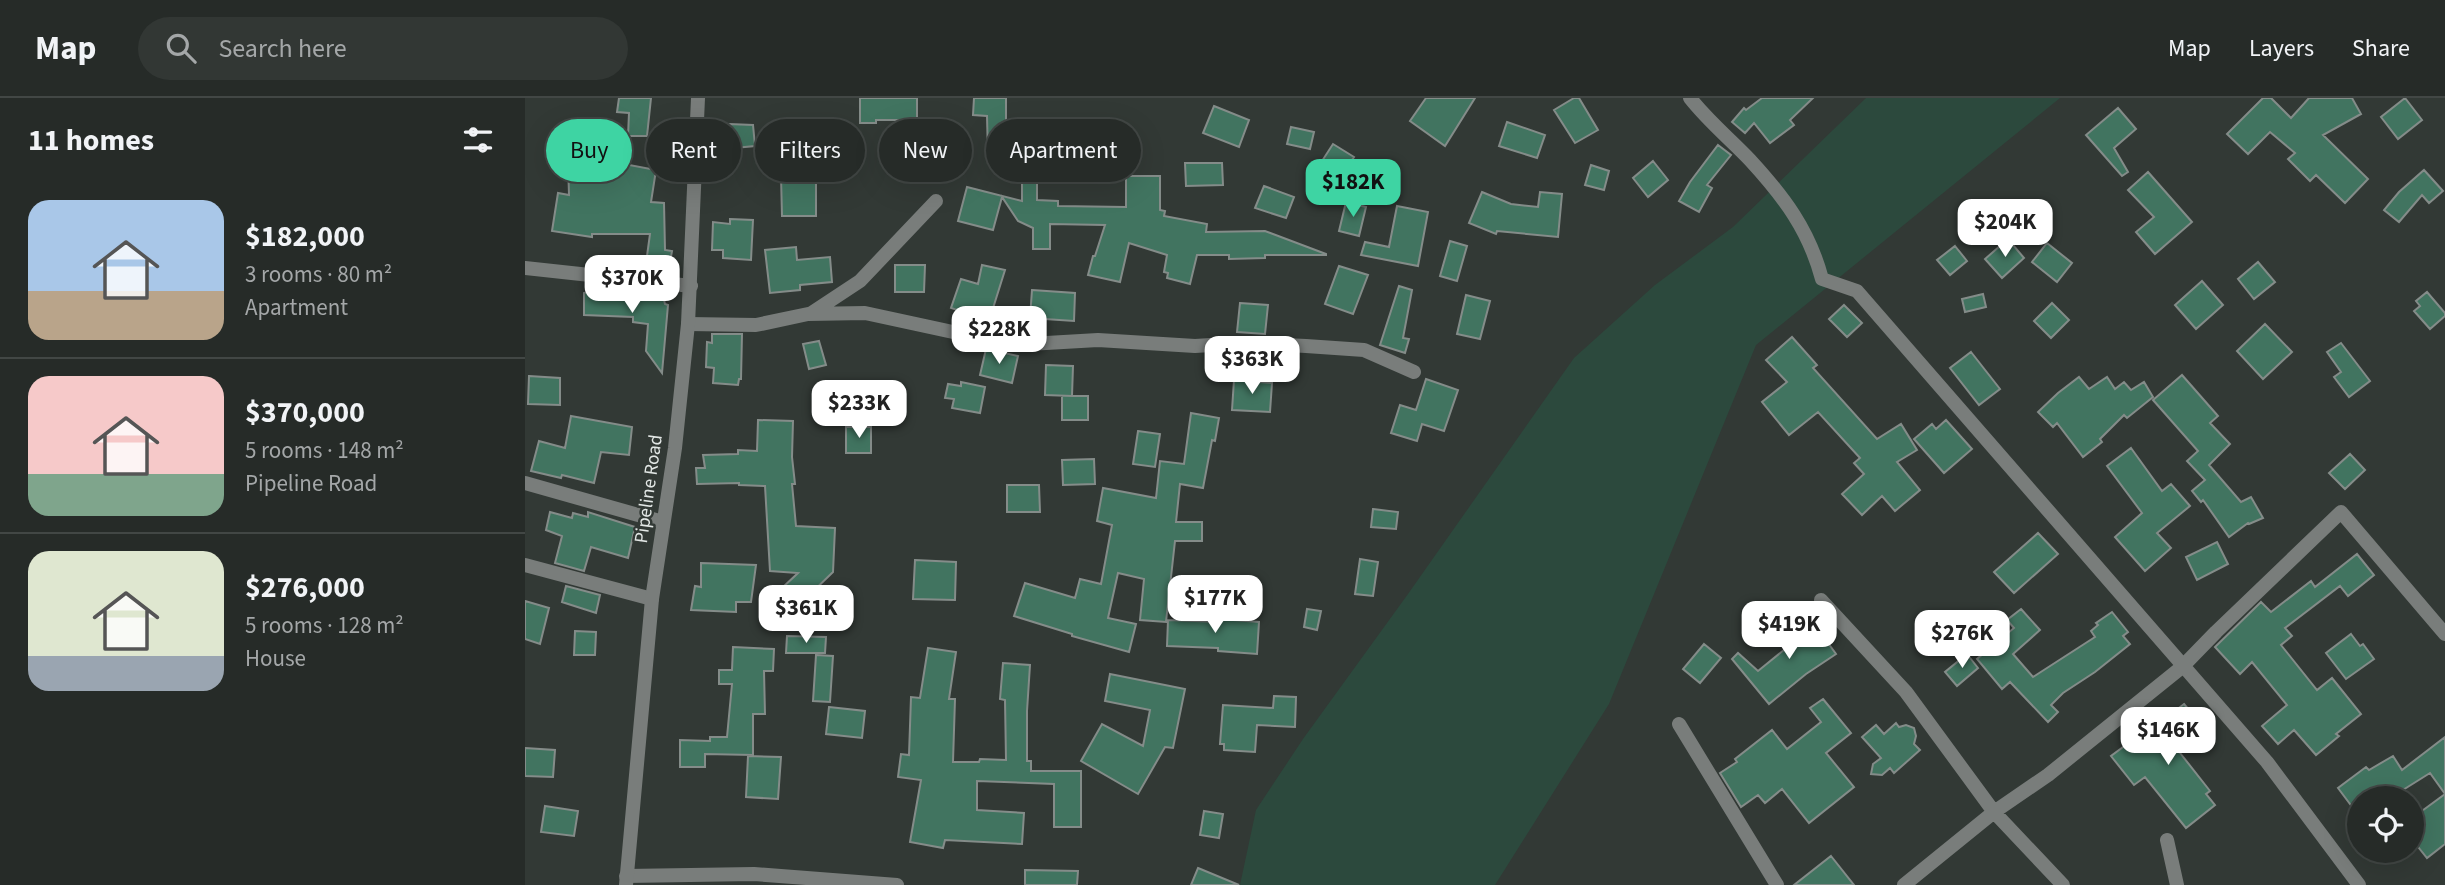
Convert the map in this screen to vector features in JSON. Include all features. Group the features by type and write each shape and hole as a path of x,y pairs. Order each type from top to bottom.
{"street":[{"name":"Pipeline Road","path":"626,881 652,599 675,448 688,324 698,98"},
{"path":"1690,98 1707,120 1750,160 1800,220 1817,259 1822,279 1857,291 2267,762 2359,885"},
{"path":"809,314 860,281 936,201"},
{"path":"525,268 691,286"},
{"path":"688,324 756,325 809,314 865,313 1013,345 1098,340 1195,346 1243,343 1364,350 1414,372"},
{"path":"525,483 663,522"},
{"path":"1904,885 1994,812 2048,775 2182,667 2341,512 2445,634"},
{"path":"525,565 652,599"},
{"path":"1821,600 1906,692 1994,812 2063,885"},
{"path":"1679,724 1777,885"},
{"path":"2167,840 2177,885"},
{"path":"626,881 754,874 897,885"}],"green space":[{"path":"1866,98 2060,98 1756,345 1609,704 1495,885 1240,885 1256,810 1303,739 1574,358 1655,285 1733,227"}],"building":[{"path":"619,98 651,98 649,119 646,119 646,136 632,136 632,119 629,119 629,113 617,112"},
{"path":"860,98 917,98 917,119 879,119 876,123 865,123 865,119 860,119"},
{"path":"974,98 1006,98 1006,119 987,119 987,116 973,115"},
{"path":"1426,98 1475,98 1445,146 1410,121"},
{"path":"1574,98 1579,98 1598,130 1575,143 1554,110"},
{"path":"1762,98 1813,98 1790,120 1794,125 1770,143 1754,123 1745,133 1732,122 1744,108 1746,110"},
{"path":"2263,98 2271,98 2291,118 2309,98 2352,98 2361,114 2323,135 2368,179 2345,203 2316,175 2310,181 2288,159 2295,153 2270,132 2248,154 2227,134"},
{"path":"2405,98 2422,120 2398,139 2381,117"},
{"path":"1214,106 1249,120 1239,147 1203,133"},
{"path":"2118,108 2136,129 2114,148 2128,172 2122,176 2086,135"},
{"path":"1507,122 1545,135 1537,158 1499,146"},
{"path":"741,124 753,125 755,146 741,147"},
{"path":"1291,127 1314,132 1310,149 1287,144"},
{"path":"1333,144 1354,157 1337,183 1335,199 1309,197 1311,178"},
{"path":"1718,145 1731,155 1707,185 1712,188 1699,212 1679,201"},
{"path":"1653,161 1668,180 1648,197 1633,178"},
{"path":"1185,163 1222,163 1223,185 1186,186"},
{"path":"632,165 646,168 646,182 654,182 651,202 664,203 665,250 672,251 669,268 651,266 653,256 647,256 650,234 592,234 592,237 552,231 558,193 569,195 569,182 632,182"},
{"path":"1591,165 1609,171 1604,190 1585,185"},
{"path":"2424,170 2443,191 2429,203 2422,195 2399,222 2384,210 2399,192"},
{"path":"2148,172 2192,222 2155,254 2136,232 2154,217 2128,190"},
{"path":"1141,176 1160,176 1160,210 1165,211 1164,216 1207,224 1206,232 1265,231 1326,255 1265,255 1265,258 1229,259 1229,255 1197,255 1190,284 1167,278 1168,273 1164,272 1167,255 1129,243 1120,282 1088,275 1105,225 1050,224 1050,249 1033,249 1033,228 1018,221 1002,197 993,230 958,221 967,187 1022,201 1022,182 1037,182 1037,200 1058,201 1058,206 1126,207 1126,182 1141,182"},
{"path":"781,182 816,182 816,216 782,216"},
{"path":"1264,186 1294,197 1286,218 1255,208"},
{"path":"1482,192 1511,204 1538,207 1540,192 1562,194 1558,237 1497,231 1496,234 1469,223"},
{"path":"1346,202 1366,207 1359,236 1339,231"},
{"path":"1397,206 1428,212 1418,266 1361,255 1365,242 1389,247"},
{"path":"730,219 753,220 751,260 723,258 723,250 712,250 713,222 730,224"},
{"path":"2008,239 2024,258 2002,278 1985,259"},
{"path":"1450,241 1467,246 1457,281 1440,276"},
{"path":"2047,243 2072,263 2057,282 2032,262"},
{"path":"1955,246 1967,261 1950,275 1937,260"},
{"path":"796,247 797,260 830,257 832,282 800,285 800,290 770,293 765,250"},
{"path":"2258,262 2275,282 2254,299 2238,279"},
{"path":"895,265 925,265 924,292 895,292"},
{"path":"982,265 1005,270 989,321 951,308 961,279 978,284"},
{"path":"1339,266 1368,275 1353,314 1325,304"},
{"path":"2202,281 2223,305 2196,329 2175,305"},
{"path":"593,285 623,288 623,295 664,300 668,305 662,373 646,351 648,324 633,322 633,317 584,315 584,293 593,291"},
{"path":"1399,286 1412,290 1403,338 1409,339 1405,353 1380,345"},
{"path":"1032,290 1075,293 1074,321 1030,318"},
{"path":"2427,292 2445,313 2430,329 2414,311 2420,306 2416,301"},
{"path":"1983,294 1986,307 1965,312 1962,299"},
{"path":"1466,295 1490,301 1480,339 1457,334"},
{"path":"1240,303 1268,305 1265,334 1237,332"},
{"path":"2052,303 2069,320 2051,338 2034,321"},
{"path":"1844,305 1862,323 1847,337 1829,319"},
{"path":"2265,324 2292,352 2263,379 2237,351"},
{"path":"712,334 742,334 741,379 738,385 713,383 714,368 706,367 707,342 712,343"},
{"path":"1792,337 1817,365 1813,368 1877,439 1901,424 1917,450 1897,462 1920,490 1895,511 1882,496 1862,515 1842,494 1864,474 1854,463 1860,458 1818,412 1789,435 1762,402 1787,382 1766,360"},
{"path":"819,341 826,365 809,369 803,344"},
{"path":"2341,343 2370,381 2349,397 2334,377 2341,372 2327,352"},
{"path":"986,349 1018,356 1012,383 980,375"},
{"path":"1971,352 2000,389 1979,405 1950,368"},
{"path":"1046,365 1073,366 1072,396 1045,395"},
{"path":"2182,375 2218,416 2210,423 2230,444 2209,465 2241,502 2251,497 2263,518 2248,523 2229,537 2203,500 2201,502 2192,491 2205,480 2187,461 2198,451 2153,400"},
{"path":"529,376 560,378 560,405 528,404"},
{"path":"2079,377 2089,389 2107,377 2115,389 2124,382 2131,390 2144,382 2153,397 2127,418 2124,415 2100,439 2102,442 2083,457 2057,423 2053,427 2038,412"},
{"path":"1426,379 1458,390 1444,431 1422,424 1417,441 1391,433 1400,405 1416,410"},
{"path":"1234,380 1272,383 1270,412 1232,410"},
{"path":"961,382 985,387 980,413 952,408 954,399 945,398 948,384 961,386"},
{"path":"1062,396 1088,396 1088,420 1062,420"},
{"path":"1191,413 1219,418 1203,488 1180,484 1176,522 1202,522 1202,541 1175,541 1166,622 1140,620 1144,579 1118,573 1108,618 1136,624 1129,652 1014,616 1025,583 1075,598 1080,579 1101,584 1112,525 1097,521 1103,488 1156,498 1160,461 1184,464"},
{"path":"571,416 632,427 629,455 601,452 594,483 531,471 539,441 565,448"},
{"path":"758,420 793,421 792,457 795,484 792,484 796,526 835,528 833,572 800,604 781,589 798,573 770,571 765,486 739,483 697,484 696,468 705,468 703,455 738,454 738,450 757,451"},
{"path":"1946,420 1972,449 1944,473 1914,439 1932,424 1936,429"},
{"path":"846,427 871,427 871,453 846,453"},
{"path":"1138,431 1160,434 1155,467 1133,464"},
{"path":"2131,448 2162,491 2171,484 2190,506 2157,533 2171,548 2145,571 2115,537 2142,513 2107,466"},
{"path":"2350,454 2365,470 2345,489 2329,473"},
{"path":"1094,459 1095,484 1063,485 1062,460"},
{"path":"1007,485 1039,485 1040,512 1007,512"},
{"path":"1373,509 1398,512 1396,529 1371,527"},
{"path":"550,512 572,518 573,513 588,517 588,512 635,527 628,558 591,547 584,571 555,563 562,536 546,530"},
{"path":"2038,533 2058,554 2014,593 1994,572"},
{"path":"2217,542 2228,564 2197,580 2186,557"},
{"path":"2357,554 2374,575 2348,596 2340,586 2285,628 2292,636 2281,645 2317,690 2332,678 2361,714 2316,755 2294,730 2278,744 2262,726 2287,705 2252,662 2240,674 2215,647 2261,602 2271,612 2311,581 2315,587"},
{"path":"1360,559 1378,562 1373,596 1355,594"},
{"path":"915,560 956,562 955,600 913,599"},
{"path":"701,563 756,565 751,602 736,602 736,612 691,610 695,586 701,587"},
{"path":"566,586 600,595 596,613 562,602"},
{"path":"525,601 549,608 540,644 525,639"},
{"path":"1307,609 1321,611 1317,630 1304,627"},
{"path":"2021,609 2040,630 2013,654 2033,677 2095,637 2091,631 2098,625 2096,623 2112,612 2128,632 2123,636 2130,644 2063,693 2051,705 2058,712 2048,722 2010,682 2002,689 1977,659 2014,628 2007,620"},
{"path":"1804,616 1816,630 1817,628 1836,654 1769,704 1732,659 1738,653 1758,671 1795,641 1786,631"},
{"path":"1220,619 1259,622 1257,654 1218,651 1218,648 1167,646 1168,620 1220,622"},
{"path":"575,631 596,632 595,655 574,655"},
{"path":"2351,634 2374,659 2346,679 2326,653"},
{"path":"787,636 826,637 825,653 786,653"},
{"path":"1704,644 1721,658 1700,683 1683,669"},
{"path":"733,647 774,649 773,671 764,671 765,714 753,714 753,755 705,754 705,767 680,767 680,740 710,741 710,737 727,737 732,684 719,684 719,670 732,670"},
{"path":"928,648 956,652 949,699 955,699 953,762 1006,760 1005,700 1000,699 1003,663 1030,665 1027,761 1031,761 1031,771 1081,771 1081,827 1054,827 1054,784 977,781 977,810 1024,813 1022,844 945,840 943,848 910,842 921,780 898,777 901,754 909,755 911,697 920,698"},
{"path":"1967,654 1978,668 1957,686 1945,672"},
{"path":"816,655 833,656 830,702 813,701"},
{"path":"1110,674 1185,689 1173,748 1165,747 1138,794 1081,761 1102,724 1143,746 1150,710 1105,701"},
{"path":"1274,696 1296,697 1295,727 1257,725 1255,752 1224,750 1224,744 1220,744 1223,705 1273,708"},
{"path":"1823,699 1851,733 1826,753 1854,787 1809,823 1782,789 1765,803 1758,795 1741,807 1720,773 1737,762 1735,759 1772,730 1787,749 1821,722 1810,708"},
{"path":"2184,704 2200,723 2173,744 2210,791 2206,794 2215,805 2186,828 2145,777 2134,785 2111,756"},
{"path":"829,707 865,711 862,738 826,734"},
{"path":"1896,723 1899,727 1906,725 1914,728 1914,744 1920,750 1894,773 1890,768 1882,775 1871,774 1873,764 1881,758 1862,737 1876,725 1884,734"},
{"path":"2445,737 2445,794 2430,773 2409,786 2347,786 2347,800 2338,788 2366,767 2369,770 2393,756 2402,770"},
{"path":"525,748 555,750 553,777 525,776"},
{"path":"748,756 781,757 778,799 746,797"},
{"path":"2445,794 2445,844 2427,858 2424,854 2424,809"},
{"path":"545,806 578,811 574,836 541,832"},
{"path":"1204,811 1223,814 1219,838 1200,835"},
{"path":"1831,856 1854,885 1794,885"},
{"path":"1198,868 1239,885 1191,885"},
{"path":"1025,870 1078,871 1077,885 1025,885"}]}
